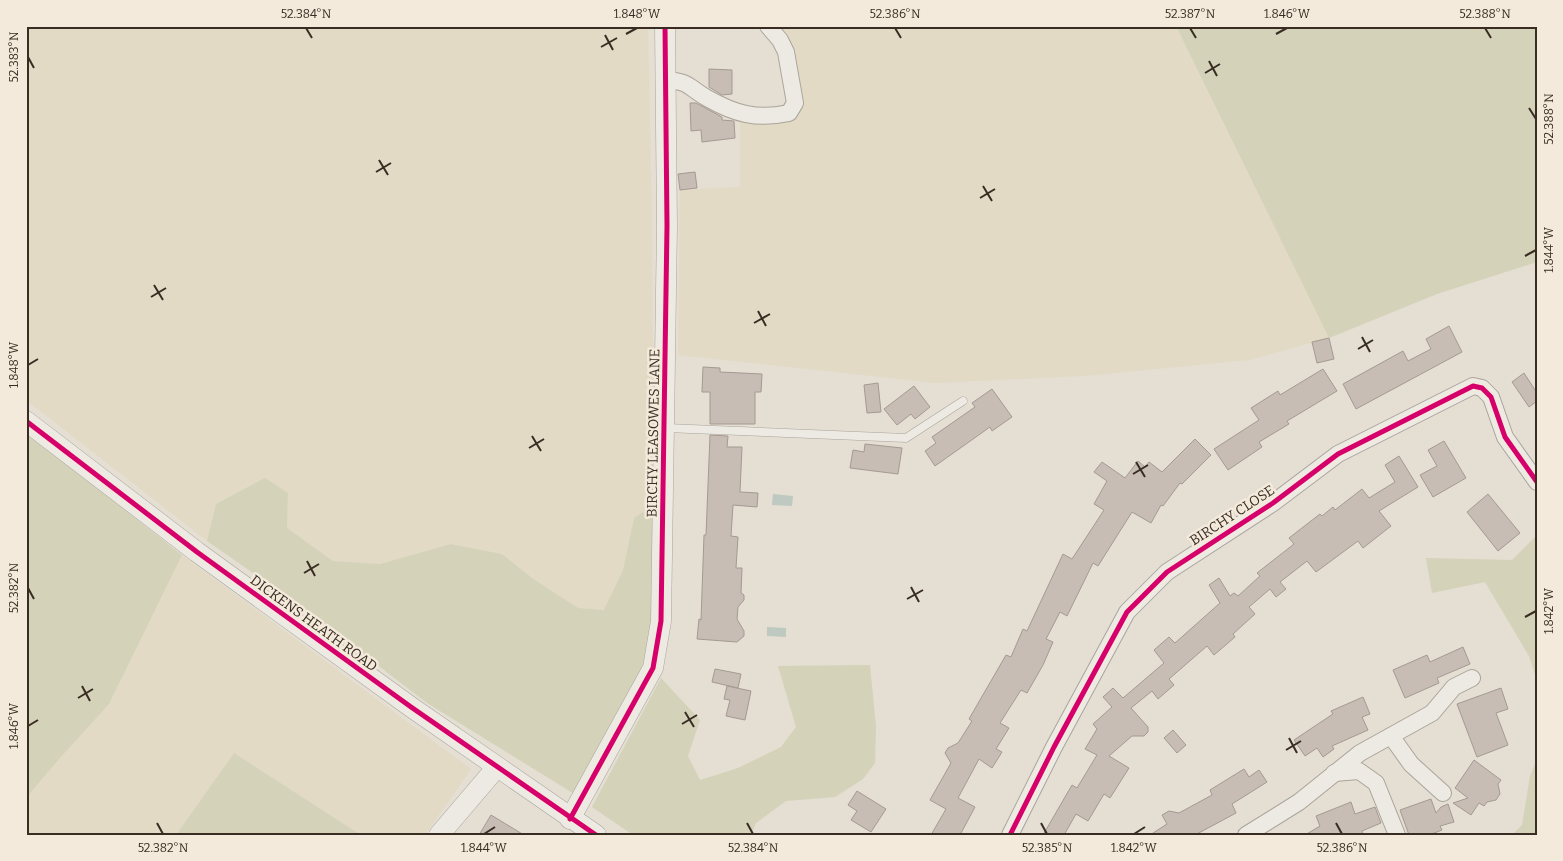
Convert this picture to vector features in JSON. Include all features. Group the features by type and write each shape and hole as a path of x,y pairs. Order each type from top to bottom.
{"street":[{"name":"BIRCHY LEASOWES LANE","path":"570,819 653,668 661,621 667,236 665,26"},
{"path":"666,80 684,82 706,98 738,113 750,116 789,113 794,103 786,52 780,40 768,26"},
{"name":"BIRCHY CLOSE","path":"1010,835 1054,747 1127,612 1167,572 1273,503 1338,454 1473,386 1482,388 1491,397 1505,437 1537,482"},
{"name":"DICKENS HEATH ROAD","path":"26,421 197,552 570,819 596,835"},
{"path":"1246,835 1300,802 1360,753 1432,713 1454,687 1472,678"},
{"path":"1391,736 1411,764 1443,792"},
{"path":"439,835 497,767"},
{"path":"1334,774 1359,771 1376,783 1397,835"}],"lane":[{"path":"664,428 906,438 962,401"}],"shaded area":[{"path":"26,26 648,26 654,505 634,518 623,570 605,610 578,608 532,578 502,554 452,544 380,564 333,561 287,528 288,493 216,504 207,541 26,400"},
{"path":"775,26 1176,26 1329,338 1249,360 1084,376 936,383 678,355 680,190 740,187 740,122 800,115 789,48"},
{"path":"1176,26 1537,26 1537,262 1437,294 1329,338"},
{"path":"26,433 182,555 109,704 26,798"},
{"path":"265,478 288,493 287,528 333,561 380,564 451,544 502,554 532,578 578,608 604,610 623,570 634,518 654,505 651,654 576,795 427,703 298,604 207,541 216,504"},
{"path":"773,494 793,496 792,506 772,505"},
{"path":"1537,535 1537,681 1529,656 1485,582 1432,593 1426,558 1512,560"},
{"path":"182,555 471,769 425,835 361,835 234,753 176,835 26,835 26,798 109,704"},
{"path":"767,627 786,628 786,637 767,636"},
{"path":"870,665 876,726 875,763 863,779 835,797 786,801 756,823 751,835 633,835 592,807 661,678 700,720 688,756 700,780 738,768 781,747 796,727 778,666"},
{"path":"234,753 361,835 176,835"},
{"path":"1537,758 1537,835 1512,835 1522,825 1530,776"}],"building":[{"path":"709,69 732,70 732,94 722,95 709,87"},
{"path":"690,103 696,103 722,117 722,120 734,121 735,138 702,142 701,130 691,131"},
{"path":"695,172 697,188 680,190 678,174"},
{"path":"1449,326 1462,352 1356,409 1343,384 1403,351 1408,361 1431,349 1426,339"},
{"path":"1329,338 1334,359 1317,363 1312,342"},
{"path":"703,367 720,368 720,372 762,374 761,392 755,392 755,424 710,424 710,392 702,392"},
{"path":"1323,369 1337,391 1287,421 1289,424 1259,442 1262,447 1228,470 1214,449 1259,420 1251,408 1278,391 1280,395"},
{"path":"1524,373 1537,393 1537,401 1529,407 1512,382"},
{"path":"878,383 881,412 867,413 864,385"},
{"path":"914,386 930,407 915,419 911,414 897,425 884,409"},
{"path":"992,389 1012,417 992,431 990,427 935,466 925,451 936,443 932,437 975,407 972,403"},
{"path":"710,435 728,436 727,447 742,447 740,492 758,493 757,507 733,505 731,536 738,537 736,568 742,568 741,593 744,595 744,600 738,607 737,619 744,631 744,636 737,642 697,639 699,619 701,620"},
{"path":"1195,439 1211,455 1182,484 1180,483 1163,506 1161,505 1151,523 1132,512 1098,566 1093,563 1067,616 1060,612 1046,639 1053,642 1043,665 1027,693 1021,690 1000,723 1009,728 996,749 1002,752 992,768 979,759 958,798 975,807 960,835 931,835 946,809 930,800 951,763 945,753 948,748 958,743 972,721 969,719 1006,655 1011,657 1023,629 1027,631 1063,554 1072,559 1104,510 1094,504 1107,481 1094,472 1102,462 1125,478 1138,461 1145,467 1149,462 1162,472"},
{"path":"1444,441 1466,478 1433,497 1420,475 1437,466 1428,450"},
{"path":"865,444 902,448 898,474 850,468 853,450 864,452"},
{"path":"1399,456 1418,487 1379,511 1391,526 1363,548 1358,541 1316,572 1307,561 1280,582 1286,589 1276,597 1270,589 1249,607 1255,614 1233,634 1235,637 1214,655 1207,646 1169,679 1174,685 1158,699 1152,691 1131,708 1148,727 1148,732 1144,736 1132,736 1109,756 1129,768 1110,798 1104,794 1088,821 1076,814 1064,835 1043,835 1072,785 1077,788 1097,755 1085,749 1097,729 1093,724 1112,707 1103,697 1113,688 1123,698 1164,663 1154,650 1169,637 1175,643 1220,603 1209,585 1219,578 1230,596 1234,593 1238,596 1260,576 1257,573 1294,544 1289,538 1320,514 1322,516 1333,507 1335,510 1362,489 1369,498 1395,482 1385,465"},
{"path":"1488,494 1520,533 1498,551 1467,512"},
{"path":"1463,647 1470,664 1437,678 1439,683 1405,698 1393,670 1427,655 1430,662"},
{"path":"715,669 741,674 738,688 712,682"},
{"path":"727,686 751,691 745,720 726,716 730,700 724,699"},
{"path":"1501,688 1508,709 1496,713 1508,745 1477,757 1457,704"},
{"path":"1363,697 1370,714 1362,717 1368,730 1332,746 1334,749 1323,757 1317,748 1305,756 1294,740 1333,714 1331,711"},
{"path":"1173,730 1186,745 1177,753 1164,738"},
{"path":"1474,760 1501,780 1498,784 1500,794 1496,800 1487,802 1484,806 1479,803 1471,815 1453,803 1468,798 1455,788"},
{"path":"1244,769 1249,777 1259,770 1267,782 1232,804 1236,813 1195,835 1150,835 1167,824 1162,815 1169,811 1179,813 1212,795 1210,790"},
{"path":"857,791 886,809 871,832 851,820 857,811 848,805"},
{"path":"1431,799 1436,813 1441,807 1448,804 1454,822 1440,826 1442,830 1429,835 1409,835 1400,810"},
{"path":"1351,802 1355,814 1375,807 1381,823 1362,831 1363,835 1305,835 1320,826 1316,816"},
{"path":"491,815 524,835 479,835"}],"cycle path":[{"path":"570,819 653,668 661,621 667,226 665,26"},
{"path":"1010,835 1054,747 1127,612 1167,572 1273,503 1338,454 1473,386 1482,388 1491,397 1505,437 1537,482"},
{"path":"26,421 197,552 411,707 596,835"}]}
